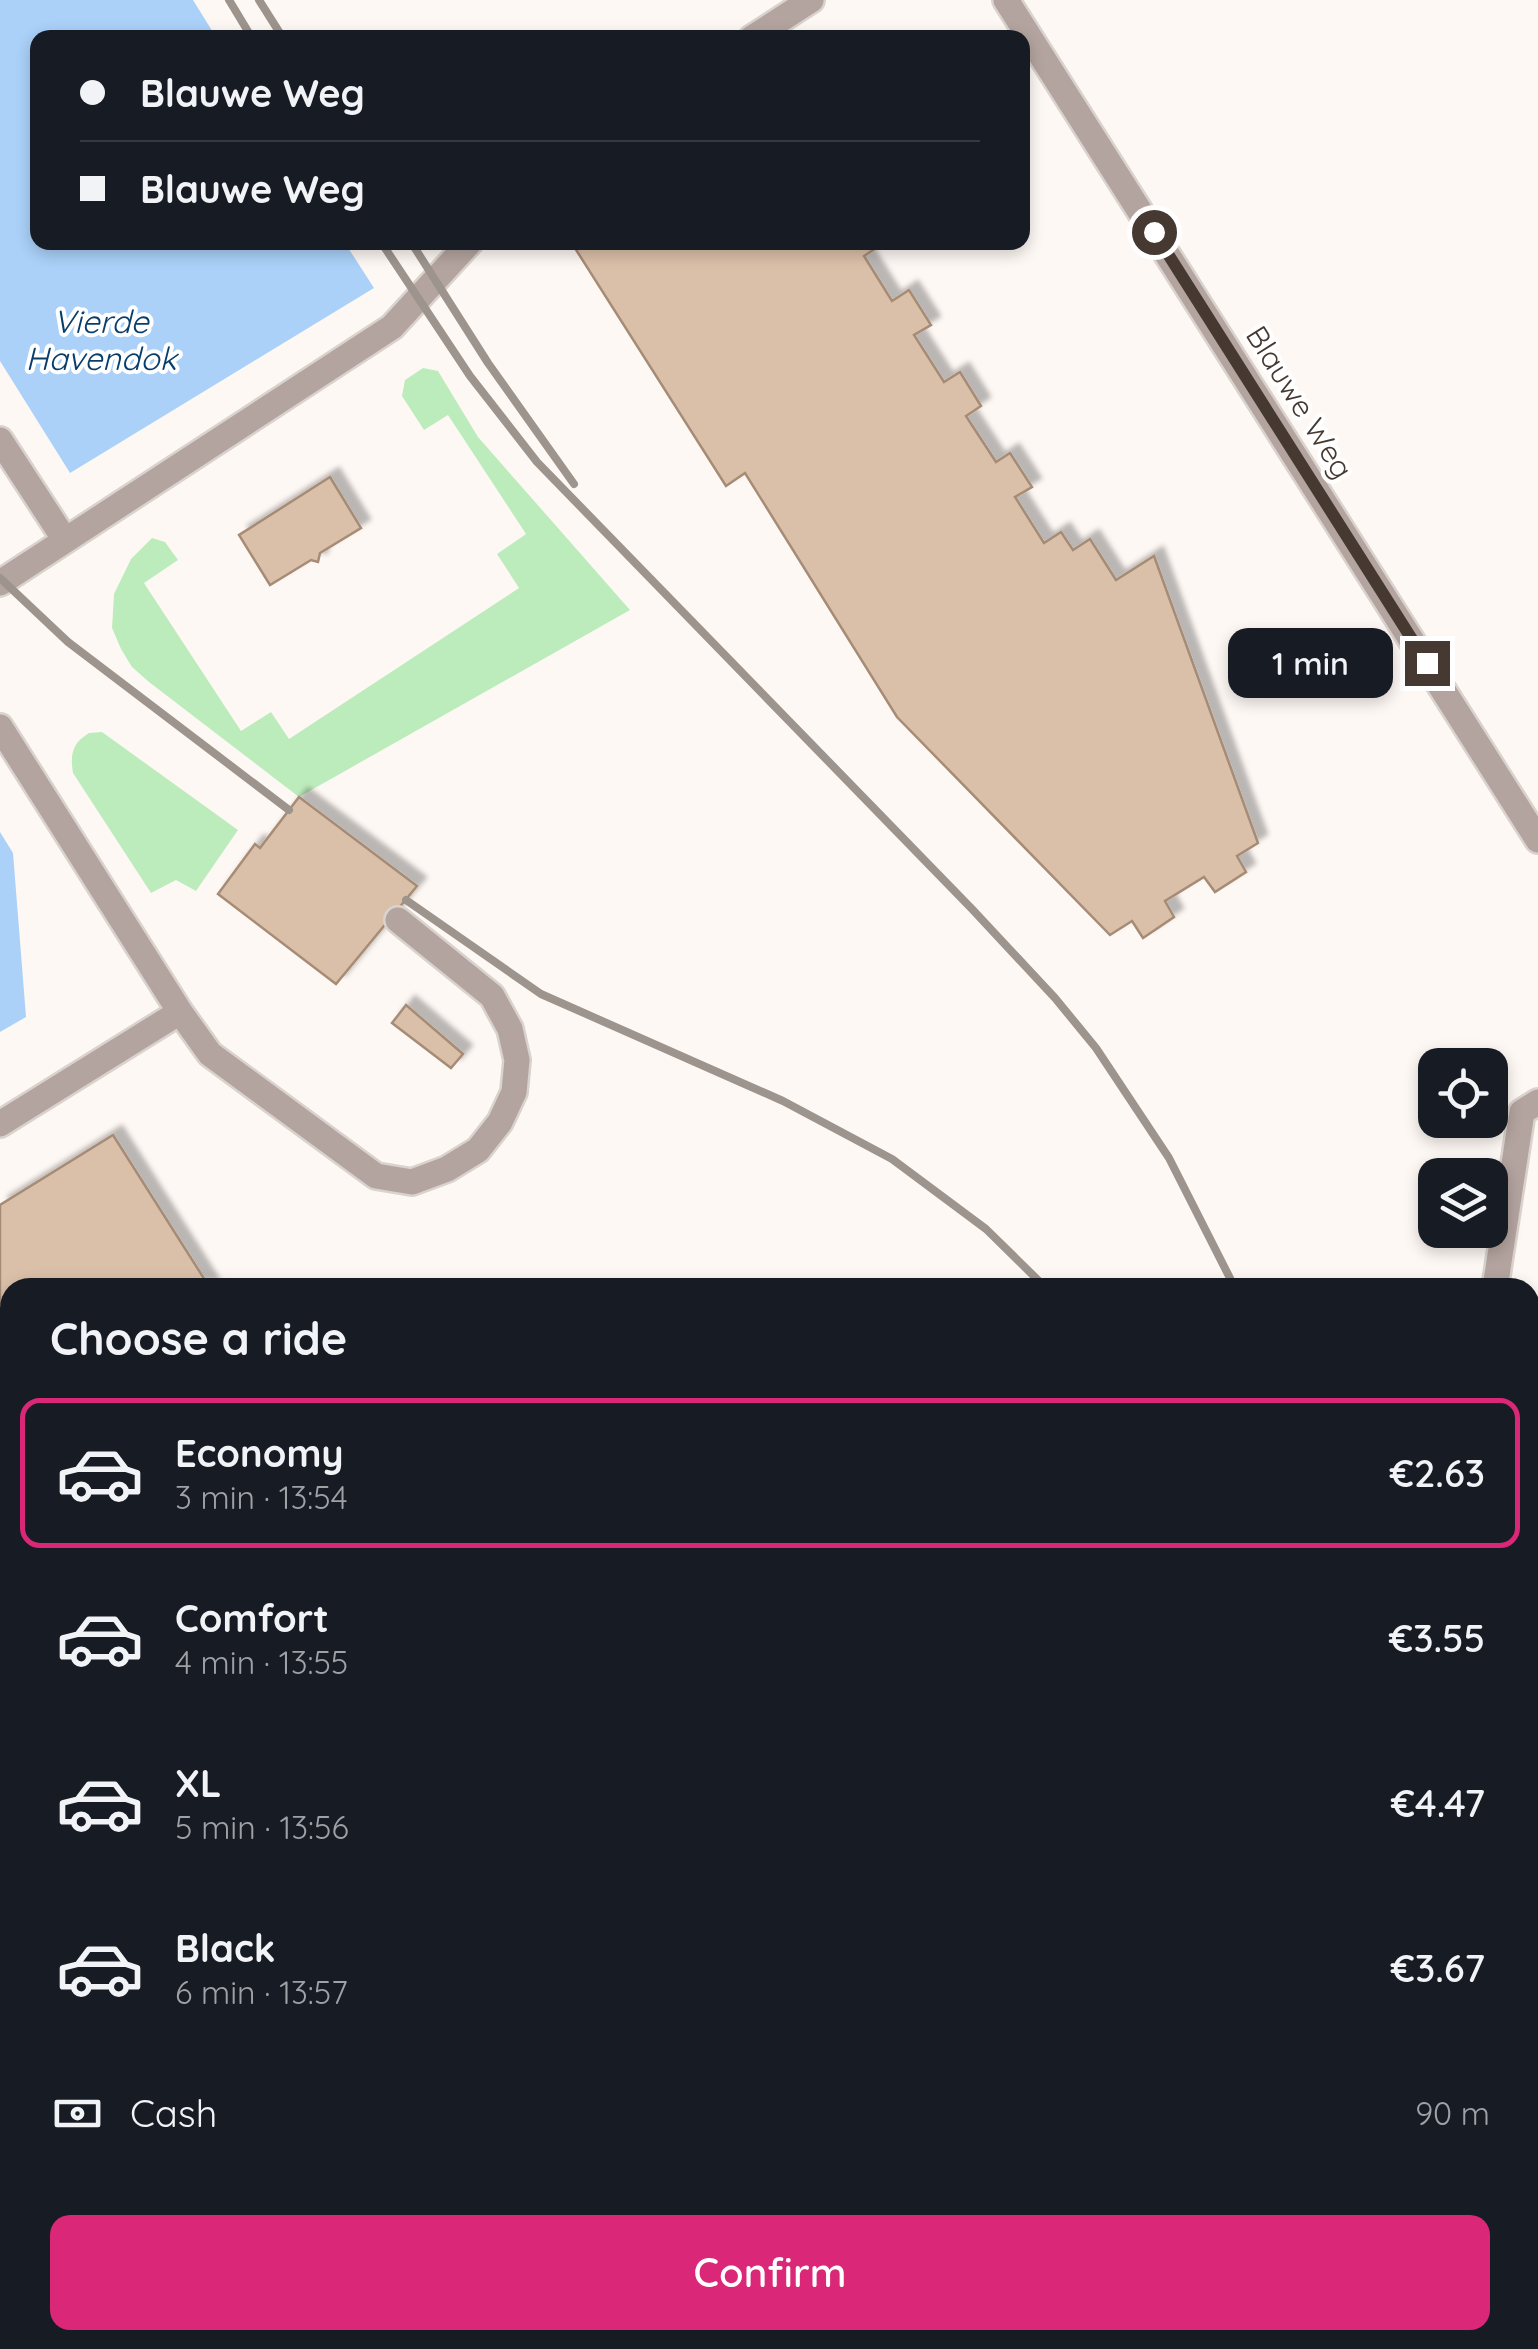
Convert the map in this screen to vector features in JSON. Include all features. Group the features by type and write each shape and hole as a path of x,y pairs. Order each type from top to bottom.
{"street":[{"path":"764,30 811,0"},
{"name":"Blauwe Weg","path":"1006,0 1025,30"},
{"name":"Blauwe Weg","path":"1030,38 1538,840"},
{"path":"0,583 392,327 463,250"},
{"path":"0,440 65,540"},
{"path":"0,727 210,1054 376,1176 412,1182 446,1170 478,1150 500,1122 514,1092 517,1060 510,1030 492,996 398,920"},
{"path":"0,1124 180,1012"},
{"path":"1497,1278 1522,1112 1538,1102"}],"green space":[{"path":"423,368 438,371 478,437 630,610 299,797 132,667 112,628 114,594 131,559 152,538 165,542 178,560 144,583 241,731 271,712 289,739 519,588 497,554 526,534 448,415 424,430 402,396 405,380"},
{"path":"102,732 238,830 196,891 176,880 151,893 73,773 76,745 89,733"}],"water":[{"name":"Vierde Havendok","path":"0,0 193,0 212,30 30,30 30,250 350,250 374,288 70,473 0,361"},
{"path":"0,832 13,853 26,1017 0,1032"}],"building":[{"path":"576,250 873,250 864,256 892,301 909,290 931,325 914,335 944,382 960,372 981,406 966,416 996,462 1010,453 1032,487 1015,497 1044,543 1061,532 1073,550 1090,539 1116,580 1154,556 1258,843 1237,856 1246,872 1215,892 1204,877 1165,901 1174,917 1143,938 1132,921 1110,935 897,717 745,473 726,486"},
{"path":"330,477 361,528 320,553 318,562 311,560 270,585 239,535"},
{"path":"299,797 417,886 336,984 218,894 255,844 260,848"},
{"path":"406,1005 463,1054 451,1068 392,1023"},
{"path":"113,1135 204,1278 0,1278 0,1205"}],"railway":[{"path":"229,0 247,30"},
{"path":"259,0 278,30"},
{"path":"386,250 470,376 537,462 1055,998 1096,1048 1169,1158 1230,1278"},
{"path":"416,250 488,363 574,484"},
{"path":"0,578 68,642 289,810"},
{"path":"406,900 541,994 783,1101 892,1159 986,1229 1036,1278"}],"route":[{"path":"1154,232 1427,663"}]}
